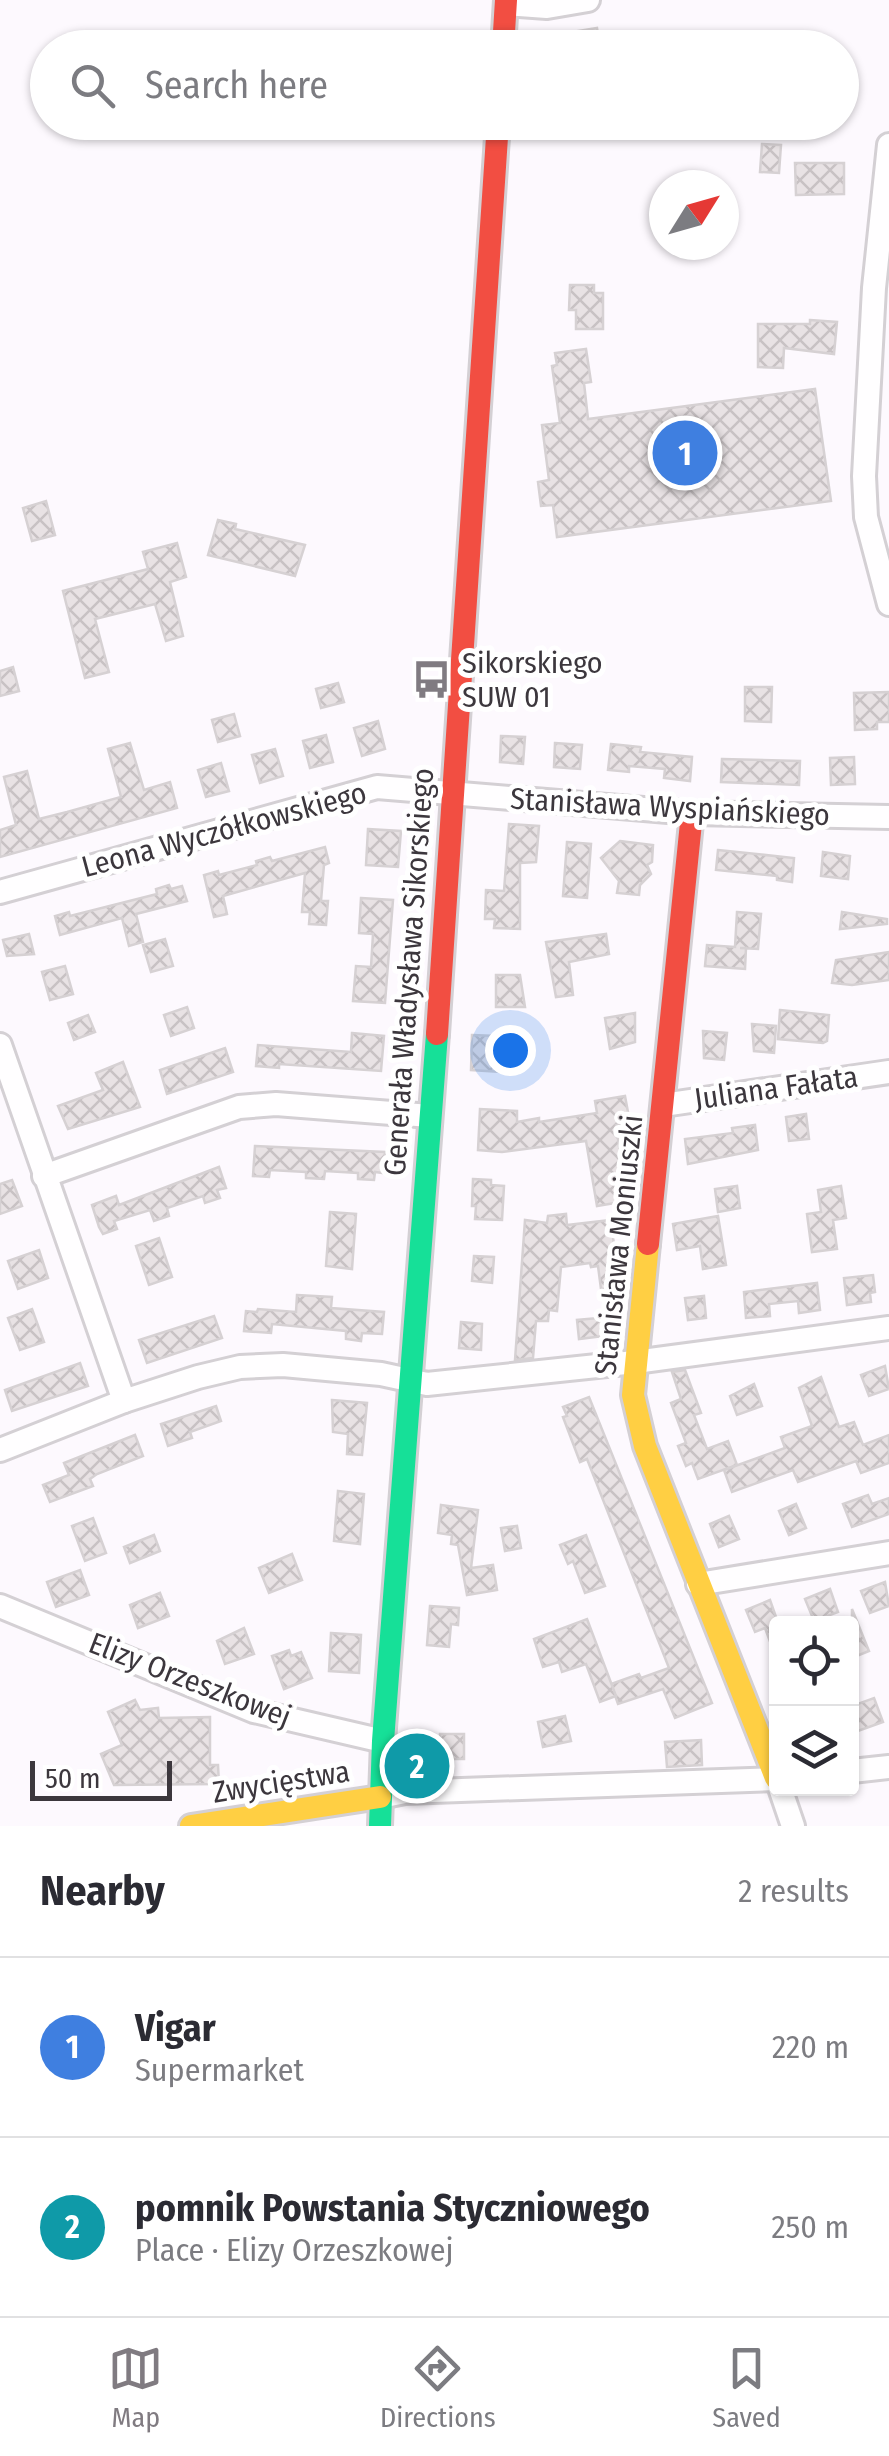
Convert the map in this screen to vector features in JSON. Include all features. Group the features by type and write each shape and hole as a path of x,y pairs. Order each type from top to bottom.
{"street":[{"path":"504,30 506,2 548,7 588,0"},
{"name":"Generała Władysława Sikorskiego","path":"380,1826 497,140"},
{"path":"889,145 874,288 864,476 866,516 889,604"},
{"name":"Leona Wyczółkowskiego","path":"0,892 378,786 451,792"},
{"name":"Stanisława Wyspiańskiego","path":"451,792 692,814 889,818"},
{"name":"Stanisława Moniuszki","path":"692,814 633,1395 645,1446 769,1762"},
{"path":"0,1045 124,1401"},
{"name":"Juliana Fałata","path":"663,1104 889,1072"},
{"path":"44,1176 239,1107 276,1104 430,1116"},
{"path":"0,1450 124,1401 240,1367 283,1366 427,1384 635,1362 889,1328"},
{"path":"698,1584 889,1553"},
{"name":"Elizy Orzeszkowej","path":"0,1606 254,1711 383,1742"},
{"path":"859,1770 889,1767"},
{"path":"380,1797 404,1792 769,1779"},
{"path":"783,1796 793,1826"},
{"name":"Zwycięstwa","path":"191,1826 380,1797"}],"building":[{"path":"762,144 781,145 779,173 760,172"},
{"path":"795,163 844,163 844,194 796,195"},
{"path":"570,285 594,285 594,293 603,293 603,329 576,329 576,310 569,310"},
{"path":"810,320 837,322 834,354 784,348 783,368 758,367 758,324 810,324"},
{"path":"586,349 591,382 584,383 588,419 815,389 831,501 557,537 553,505 541,506 538,482 549,480 542,425 560,423 552,366 557,365 555,353"},
{"path":"46,501 55,535 32,541 23,508"},
{"path":"218,520 236,524 235,529 305,545 295,576 208,555"},
{"path":"177,543 186,577 170,582 183,636 166,641 155,604 95,619 109,672 85,678 63,591 148,569 143,552"},
{"path":"13,667 19,691 0,696 0,671"},
{"path":"338,683 344,702 321,708 316,689"},
{"path":"745,687 772,687 771,722 745,721"},
{"path":"889,692 889,722 877,722 877,729 855,730 854,693"},
{"path":"234,714 240,736 218,742 212,720"},
{"path":"378,721 385,749 362,756 354,728"},
{"path":"326,735 333,762 310,768 303,741"},
{"path":"501,736 525,737 523,764 500,762"},
{"path":"130,743 144,790 170,782 177,808 0,857 0,830 16,825 4,777 27,771 39,819 67,812 121,797 108,749"},
{"path":"555,743 582,745 580,769 554,767"},
{"path":"611,744 641,747 640,752 692,757 690,781 664,778 665,769 629,766 629,772 608,770"},
{"path":"275,749 283,776 260,783 252,755"},
{"path":"854,757 855,784 831,785 830,758"},
{"path":"722,759 800,761 799,785 721,782"},
{"path":"221,763 229,791 206,797 198,770"},
{"path":"509,824 539,826 536,862 520,863 520,929 494,928 495,919 485,919 486,890 504,891"},
{"path":"368,829 401,831 398,867 366,865"},
{"path":"620,841 653,845 652,862 647,865 651,874 640,885 639,895 617,893 619,881 601,858"},
{"path":"567,842 591,844 587,898 563,896"},
{"path":"325,847 329,863 324,865 321,901 328,901 326,925 309,924 310,912 302,912 305,873 223,896 227,914 214,917 204,875 218,871 219,875 257,865 256,861 270,857 272,861"},
{"path":"718,850 794,858 792,882 777,880 777,876 716,870"},
{"path":"823,852 850,856 848,879 821,876"},
{"path":"169,885 171,889 182,886 187,901 136,914 143,942 129,946 122,918 60,935 55,916 69,912 70,916 157,894 156,889"},
{"path":"361,898 393,900 385,1003 353,1001 356,966 371,967 373,934 359,933"},
{"path":"737,912 761,914 758,949 746,948 745,969 705,966 707,945 735,947"},
{"path":"842,912 887,919 887,924 840,929"},
{"path":"29,934 34,954 7,956 3,940"},
{"path":"606,934 609,954 569,962 573,995 556,997 546,942"},
{"path":"165,939 173,966 151,972 143,945"},
{"path":"889,952 889,980 852,985 832,983 836,960"},
{"path":"65,966 73,994 50,1000 42,972"},
{"path":"496,975 520,975 525,1007 496,1007"},
{"path":"187,1007 194,1028 171,1036 164,1015"},
{"path":"780,1010 829,1015 827,1041 778,1039"},
{"path":"635,1013 635,1042 610,1049 605,1018"},
{"path":"88,1015 95,1032 74,1040 68,1023"},
{"path":"752,1024 776,1026 774,1053 754,1051"},
{"path":"703,1031 727,1033 724,1060 704,1058"},
{"path":"352,1033 384,1036 381,1071 256,1066 258,1045 351,1052"},
{"path":"472,1035 520,1037 518,1073 471,1070"},
{"path":"225,1048 233,1072 167,1094 160,1070"},
{"path":"123,1062 140,1107 68,1129 58,1106 103,1090 96,1073"},
{"path":"625,1096 630,1123 616,1125 627,1201 597,1206 586,1141 502,1152 478,1150 480,1109 517,1111 517,1122 539,1118 539,1122 597,1113 595,1101"},
{"path":"806,1114 809,1139 789,1141 786,1117"},
{"path":"755,1125 758,1150 688,1164 685,1139 733,1133 732,1128"},
{"path":"255,1146 385,1152 383,1173 375,1172 374,1180 358,1179 358,1173 325,1171 324,1179 306,1178 306,1172 270,1170 269,1177 253,1176"},
{"path":"219,1167 226,1188 217,1190 220,1198 205,1203 203,1196 167,1208 169,1216 154,1221 150,1210 114,1221 117,1229 103,1234 99,1227 92,1205 116,1196 119,1205"},
{"path":"473,1179 504,1186 502,1220 475,1219"},
{"path":"12,1180 22,1206 0,1214 0,1184"},
{"path":"737,1186 740,1208 718,1212 715,1189"},
{"path":"841,1186 846,1218 833,1220 837,1249 812,1252 807,1214 821,1212 818,1190"},
{"path":"330,1212 356,1214 352,1269 326,1266"},
{"path":"566,1214 567,1225 611,1220 619,1287 601,1289 598,1266 591,1267 590,1263 561,1267 557,1311 549,1310 548,1321 536,1321 533,1358 515,1360 525,1220 547,1223 548,1216"},
{"path":"718,1216 726,1265 703,1269 700,1246 677,1250 673,1224"},
{"path":"159,1238 172,1277 149,1285 136,1246"},
{"path":"39,1250 48,1278 18,1289 8,1261"},
{"path":"474,1256 494,1257 492,1283 472,1281"},
{"path":"873,1275 875,1292 870,1293 871,1302 847,1305 844,1278"},
{"path":"817,1283 820,1310 799,1313 798,1301 769,1304 770,1316 746,1318 744,1292"},
{"path":"297,1295 332,1297 331,1308 384,1312 382,1334 362,1333 361,1341 346,1339 346,1331 272,1324 271,1333 244,1331 246,1311 296,1312"},
{"path":"704,1296 706,1318 688,1320 685,1298"},
{"path":"32,1309 44,1342 20,1350 8,1318"},
{"path":"214,1316 222,1338 147,1363 139,1340"},
{"path":"609,1317 612,1335 579,1339 577,1320"},
{"path":"461,1322 482,1324 481,1350 459,1348"},
{"path":"80,1363 88,1386 12,1411 5,1390"},
{"path":"885,1366 889,1389 869,1396 861,1375"},
{"path":"685,1370 701,1413 694,1415 707,1449 728,1441 737,1465 698,1479 692,1463 686,1466 678,1446 686,1443 671,1403 681,1399 672,1372"},
{"path":"821,1377 839,1427 854,1422 863,1445 889,1435 889,1463 861,1473 856,1461 798,1482 793,1470 732,1492 724,1470 785,1448 781,1437 812,1426 799,1388"},
{"path":"754,1384 762,1406 737,1415 730,1396"},
{"path":"589,1397 712,1703 675,1718 663,1689 618,1704 611,1684 669,1668 587,1459 580,1462 563,1417 567,1416 563,1407"},
{"path":"332,1400 367,1403 362,1455 347,1454 348,1434 333,1432"},
{"path":"216,1406 221,1421 190,1432 192,1438 168,1446 161,1424"},
{"path":"135,1435 143,1456 97,1474 90,1479 93,1486 50,1502 43,1485 69,1475 64,1463"},
{"path":"338,1491 364,1494 360,1544 334,1541"},
{"path":"868,1495 872,1504 889,1498 889,1514 852,1527 843,1504"},
{"path":"796,1504 806,1528 789,1535 779,1511"},
{"path":"441,1505 478,1510 471,1568 493,1565 497,1590 467,1595 458,1545 451,1544 452,1535 438,1533"},
{"path":"729,1516 739,1539 719,1547 710,1524"},
{"path":"93,1518 106,1553 85,1561 72,1526"},
{"path":"517,1526 521,1548 505,1551 501,1528"},
{"path":"154,1535 160,1551 130,1563 124,1547"},
{"path":"586,1535 605,1586 585,1593 573,1561 568,1564 560,1545"},
{"path":"292,1554 302,1580 269,1593 259,1568"},
{"path":"80,1570 89,1595 56,1607 47,1582"},
{"path":"885,1582 889,1606 870,1613 861,1591"},
{"path":"830,1589 838,1612 812,1616 805,1599"},
{"path":"160,1593 169,1616 138,1628 130,1605"},
{"path":"770,1600 776,1616 769,1616 769,1639 765,1628 755,1632 746,1610"},
{"path":"430,1606 459,1608 458,1625 451,1624 449,1647 427,1645"},
{"path":"587,1619 616,1696 600,1702 586,1664 562,1672 559,1662 543,1667 534,1639"},
{"path":"859,1626 869,1651 859,1655"},
{"path":"244,1628 254,1654 225,1664 217,1641"},
{"path":"331,1633 361,1635 359,1673 329,1671"},
{"path":"289,1650 291,1656 301,1652 312,1678 284,1689 272,1656"},
{"path":"874,1698 883,1722 859,1731 859,1703"},
{"path":"135,1700 140,1710 158,1708 159,1718 210,1717 210,1765 218,1765 219,1784 114,1785 101,1754 122,1745 108,1712"},
{"path":"565,1716 571,1741 543,1747 538,1722"},
{"path":"440,1734 464,1734 464,1759 440,1759"},
{"path":"701,1740 702,1765 667,1767 665,1742"}],"traffic: fast":[{"path":"380,1826 383,1741 437,1034"}],"traffic: slow":[{"path":"648,1244 633,1395 645,1446 769,1760"},
{"path":"191,1826 380,1797"}],"traffic: jam":[{"path":"504,30 506,0"},
{"path":"437,1034 497,140"},
{"path":"648,1244 692,813"}],"place":[{"name":"Vigar","path":"685,453"},
{"name":"Sikorskiego SUW 01","path":"432,680"},
{"name":"pomnik Powstania Styczniowego","path":"417,1766"}]}
